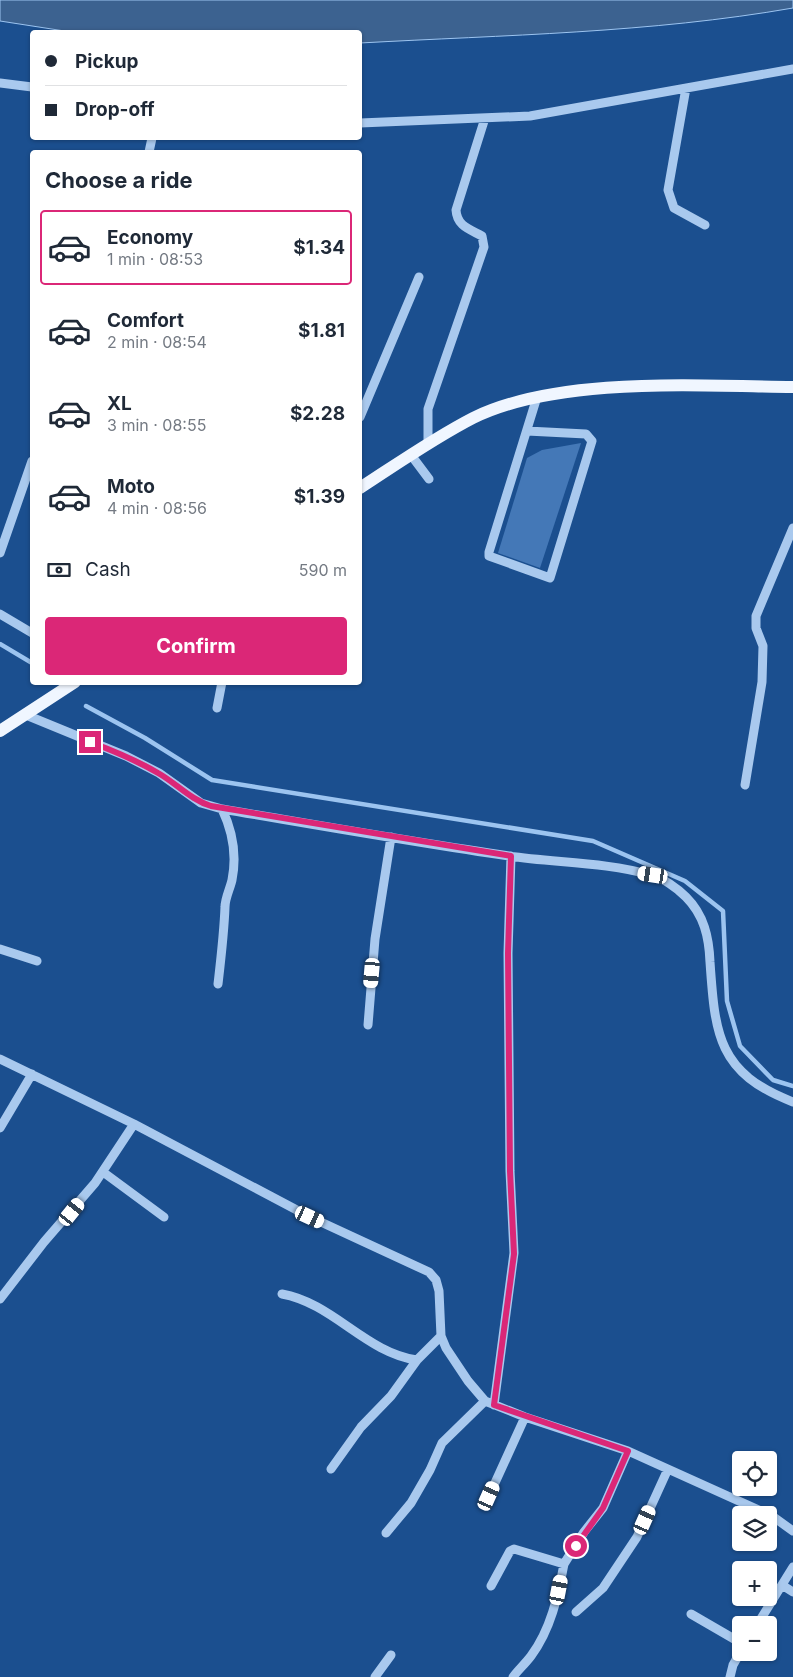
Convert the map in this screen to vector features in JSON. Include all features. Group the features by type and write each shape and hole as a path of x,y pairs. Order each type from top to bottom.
{"main road":[{"path":"362,487 428,444 474,418 515,402 537,397 616,388 698,386 793,387"},
{"path":"0,731 71,685"}],"street":[{"path":"362,123 485,118 560,112 793,69"},
{"path":"0,83 30,87"},
{"path":"686,88 668,190 674,208 706,225"},
{"path":"428,444 428,409 484,247 482,236 461,224 457,218 456,210 485,118"},
{"path":"362,412 419,277"},
{"path":"527,431 586,434 592,441 550,578 490,558 489,556 537,397"},
{"path":"411,455 429,479"},
{"path":"0,553 30,467"},
{"path":"745,785 762,682 763,646 756,628 756,616 793,528"},
{"path":"0,614 30,632"},
{"path":"217,708 221,685"},
{"path":"26,715 126,756 159,774 201,803 222,809 511,856 560,860 653,875 674,887 687,898 702,920 708,936 713,1004 719,1033 730,1059 744,1074 767,1092 793,1102"},
{"path":"218,984 226,919 225,906 234,859 233,835 222,809"},
{"path":"368,1025 375,939 391,837"},
{"path":"386,1533 411,1503 430,1470 442,1443 489,1403 514,1254 510,1171 508,953 511,856"},
{"path":"0,949 37,961"},
{"path":"0,1059 134,1124 310,1217 429,1272 436,1280 439,1291 441,1336 446,1348 468,1381 489,1403 628,1451 772,1516 793,1530"},
{"path":"0,1128 32,1074"},
{"path":"0,1299 103,1172 134,1124"},
{"path":"103,1172 164,1217"},
{"path":"282,1294 307,1302 339,1319 372,1343 406,1358 417,1360"},
{"path":"331,1469 361,1427 391,1396 417,1360 441,1336"},
{"path":"489,1496 525,1417"},
{"path":"512,1677 530,1657 543,1638 556,1603 564,1564 584,1532 603,1508 628,1451"},
{"path":"576,1612 603,1588 637,1537 668,1469"},
{"path":"491,1586 510,1551 514,1549 564,1564"},
{"path":"763,1616 793,1567"},
{"path":"782,1585 793,1592"},
{"path":"690,1614 732,1638"},
{"path":"376,1677 391,1655"},
{"path":"730,1677 735,1661"}],"water":[{"path":"0,0 793,0 793,8 685,23 577,32 362,43 362,30 58,30 0,21"}],"building":[{"path":"581,443 540,568 498,553 527,458 542,450"}],"waterway":[{"path":"0,644 30,662"},
{"path":"86,706 145,738 212,780 593,841 685,881 723,911 727,1001 740,1046 773,1080 793,1086"}],"route":[{"path":"90,742 143,765 201,803 222,809 511,856 508,953 510,1171 514,1230 514,1270 494,1405 628,1451 603,1508 584,1532 576,1546"}]}
